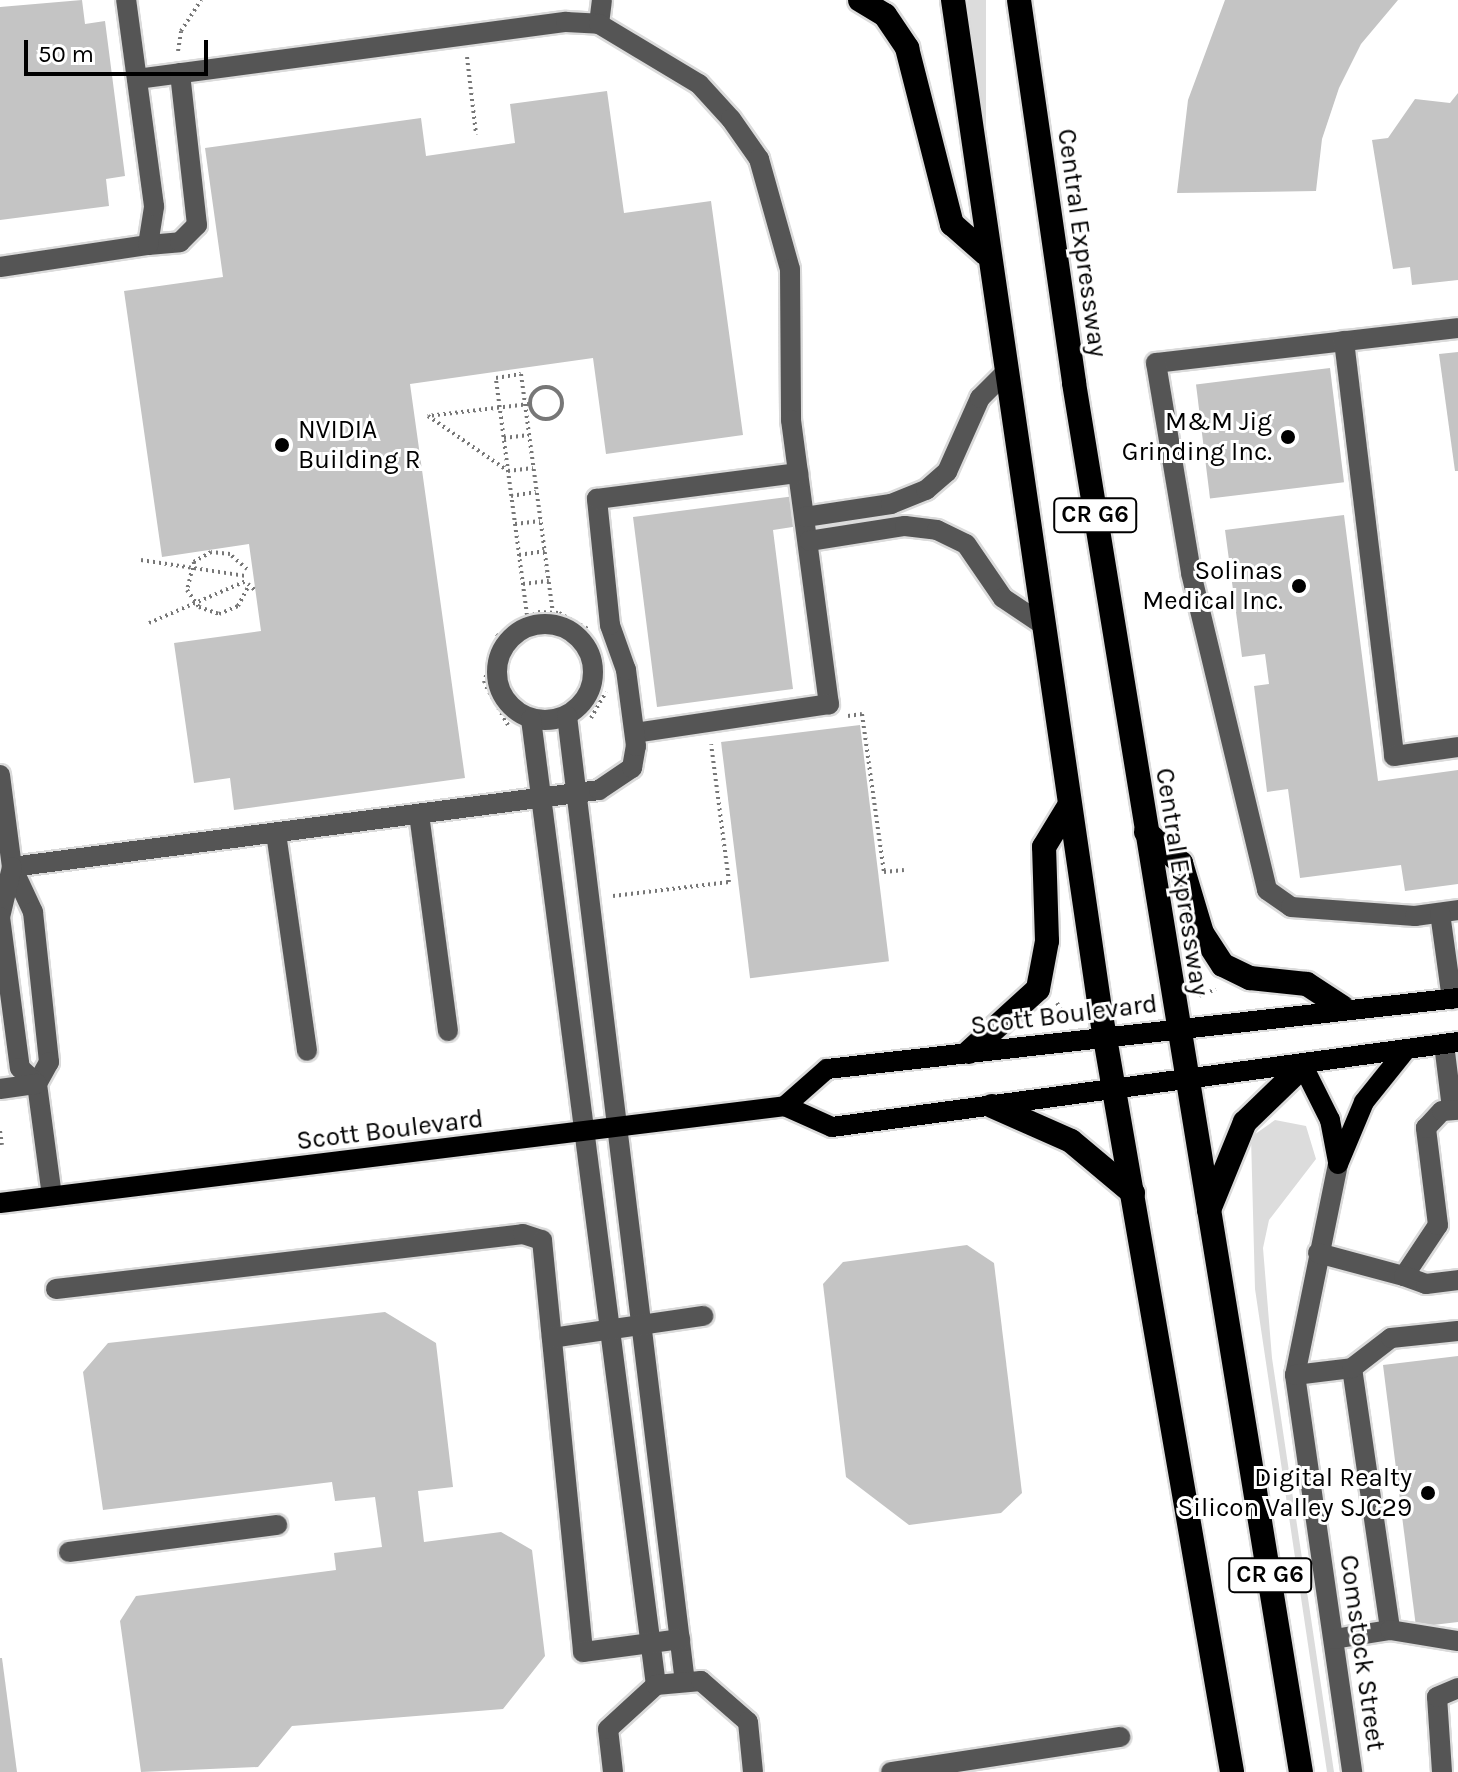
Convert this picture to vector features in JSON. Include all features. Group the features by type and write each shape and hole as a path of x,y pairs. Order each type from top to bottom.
{"highway":[{"path":"860,0 885,15 907,48 952,224 986,254"},
{"name":"CR G6","path":"953,0 986,254 1105,1036 1232,1772"},
{"name":"Central Expressway","path":"1019,0 1177,1028 1301,1772"},
{"path":"969,1052 1038,989 1047,941 1044,847 1069,806"},
{"path":"1146,832 1181,863 1202,933 1223,965 1250,978 1307,984 1342,1007"},
{"path":"1209,1210 1245,1122 1303,1066"},
{"path":"992,1106 1071,1141 1133,1193"}],"main road":[{"name":"Scott Boulevard","path":"0,1203 583,1134 785,1106 827,1069 1342,1007 1455,998"},
{"path":"785,1106 832,1127 1303,1066 1451,1043"},
{"path":"1338,1164 1364,1102 1404,1052"},
{"path":"1303,1066 1330,1120 1338,1164"}],"street":[{"path":"126,0 154,206 148,245"},
{"path":"599,24 602,0"},
{"path":"137,79 566,22 599,24 699,84 759,159 790,269 798,473 829,704 635,733"},
{"path":"0,267 180,242 197,225 180,73"},
{"path":"1455,998 1449,912 1291,907 1267,890 1238,792 1175,489 1156,363 1458,328"},
{"path":"1344,341 1394,756 1458,747"},
{"path":"805,517 891,504 926,490 947,472 980,398 1004,374"},
{"path":"12,867 599,790 632,768 635,733 610,625 597,499 798,473"},
{"path":"809,541 905,526 937,530 966,544 1003,598 1042,624"},
{"path":"656,1685 532,727 504,700 496,668 510,638 540,624 572,632 591,659 589,691 568,724 620,1129 685,1682"},
{"path":"532,727 568,724"},
{"path":"0,775 12,867 33,912 49,1062 37,1084 52,1196"},
{"path":"419,814 448,1031"},
{"path":"276,833 307,1051"},
{"path":"12,867 0,917 20,1068 37,1084"},
{"path":"1404,1276 1448,1224 1426,1128 1455,1109 1451,1043"},
{"path":"0,1089 37,1084"},
{"name":"Comstock Street","path":"1338,1164 1295,1375 1352,1772"},
{"path":"56,1289 523,1234 542,1240 583,1652 680,1639"},
{"path":"1318,1253 1426,1284 1458,1280"},
{"path":"552,1338 609,1329 644,1330 703,1316"},
{"path":"1295,1375 1352,1368 1391,1338 1458,1331"},
{"path":"1352,1368 1390,1630"},
{"path":"69,1552 277,1525"},
{"path":"1334,1639 1390,1630 1458,1641"},
{"path":"613,1772 608,1729 656,1685 701,1681 748,1722 753,1772"},
{"path":"1442,1772 1437,1697 1458,1688"},
{"path":"891,1772 1120,1737"}],"path":[{"path":"180,73 181,31 201,0"},
{"path":"467,55 476,134"},
{"path":"527,615 496,378 521,374 553,613"},
{"path":"527,404 550,419 561,397 545,386 527,404 428,416 508,471 533,468"},
{"path":"504,438 529,435"},
{"path":"511,496 536,492"},
{"path":"515,524 540,521"},
{"path":"190,567 221,551 247,569"},
{"path":"519,555 545,551"},
{"path":"141,560 190,567 247,581 255,590"},
{"path":"190,567 187,590 195,603 208,612 229,612 247,581 247,569 251,564"},
{"path":"149,623 247,581"},
{"path":"523,584 549,581"},
{"path":"532,727 496,713 484,683 497,636 527,615 553,613 594,634"},
{"path":"568,724 596,712 608,683"},
{"path":"831,718 862,714 884,872 904,870"},
{"path":"613,896 729,882 710,734"},
{"path":"1196,996 1206,995 1228,980"},
{"path":"1206,995 1208,1004"},
{"path":"1067,1021 1066,1013 1076,1012"},
{"path":"0,1131 2,1145"}],"shaded area":[{"path":"968,0 986,0 986,160 968,160"},
{"path":"1275,1120 1306,1126 1316,1159 1269,1220 1263,1248 1272,1358 1334,1772 1327,1772 1255,1289 1251,1137"}],"building":[{"path":"82,0 85,24 105,21 125,176 106,179 109,206 0,220 0,7"},
{"path":"1225,0 1398,0 1361,44 1339,88 1322,139 1316,191 1177,193 1188,100"},
{"name":"NVIDIA Building R","path":"607,91 624,213 711,201 743,435 606,454 593,358 410,384 465,778 234,810 230,778 194,783 174,643 261,631 249,544 162,557 124,291 223,277 205,148 421,118 426,156 515,143 510,104"},
{"path":"1458,93 1458,280 1412,285 1410,267 1393,269 1372,140 1388,138 1415,99 1450,103"},
{"path":"1458,352 1458,471 1455,471 1439,354"},
{"path":"1330,368 1344,482 1210,499 1196,384"},
{"path":"795,496 799,526 773,530 793,689 657,707 633,517"},
{"path":"1344,515 1378,781 1458,770 1458,884 1405,891 1401,865 1300,878 1288,789 1267,792 1254,686 1269,684 1265,654 1242,657 1225,530"},
{"path":"860,725 889,961 750,978 721,742"},
{"path":"967,1245 994,1263 1022,1493 1001,1513 909,1525 846,1477 823,1284 843,1262"},
{"path":"385,1312 436,1343 453,1487 418,1491 424,1542 501,1532 532,1550 545,1656 503,1709 292,1726 258,1767 141,1772 120,1621 136,1596 336,1570 334,1553 382,1547 375,1497 335,1501 332,1482 103,1510 83,1372 108,1343"},
{"name":"Digital Realty Silicon Valley SJC29","path":"1458,1356 1458,1622 1416,1627 1383,1365"},
{"path":"2,1658 17,1772 0,1772"}],"place":[{"name":"M&M Jig Grinding Inc.","path":"1288,437"},
{"name":"NVIDIA Building R","path":"282,445"},
{"name":"Solinas Medical Inc.","path":"1299,586"},
{"name":"Digital Realty Silicon Valley SJC29","path":"1428,1493"}]}
